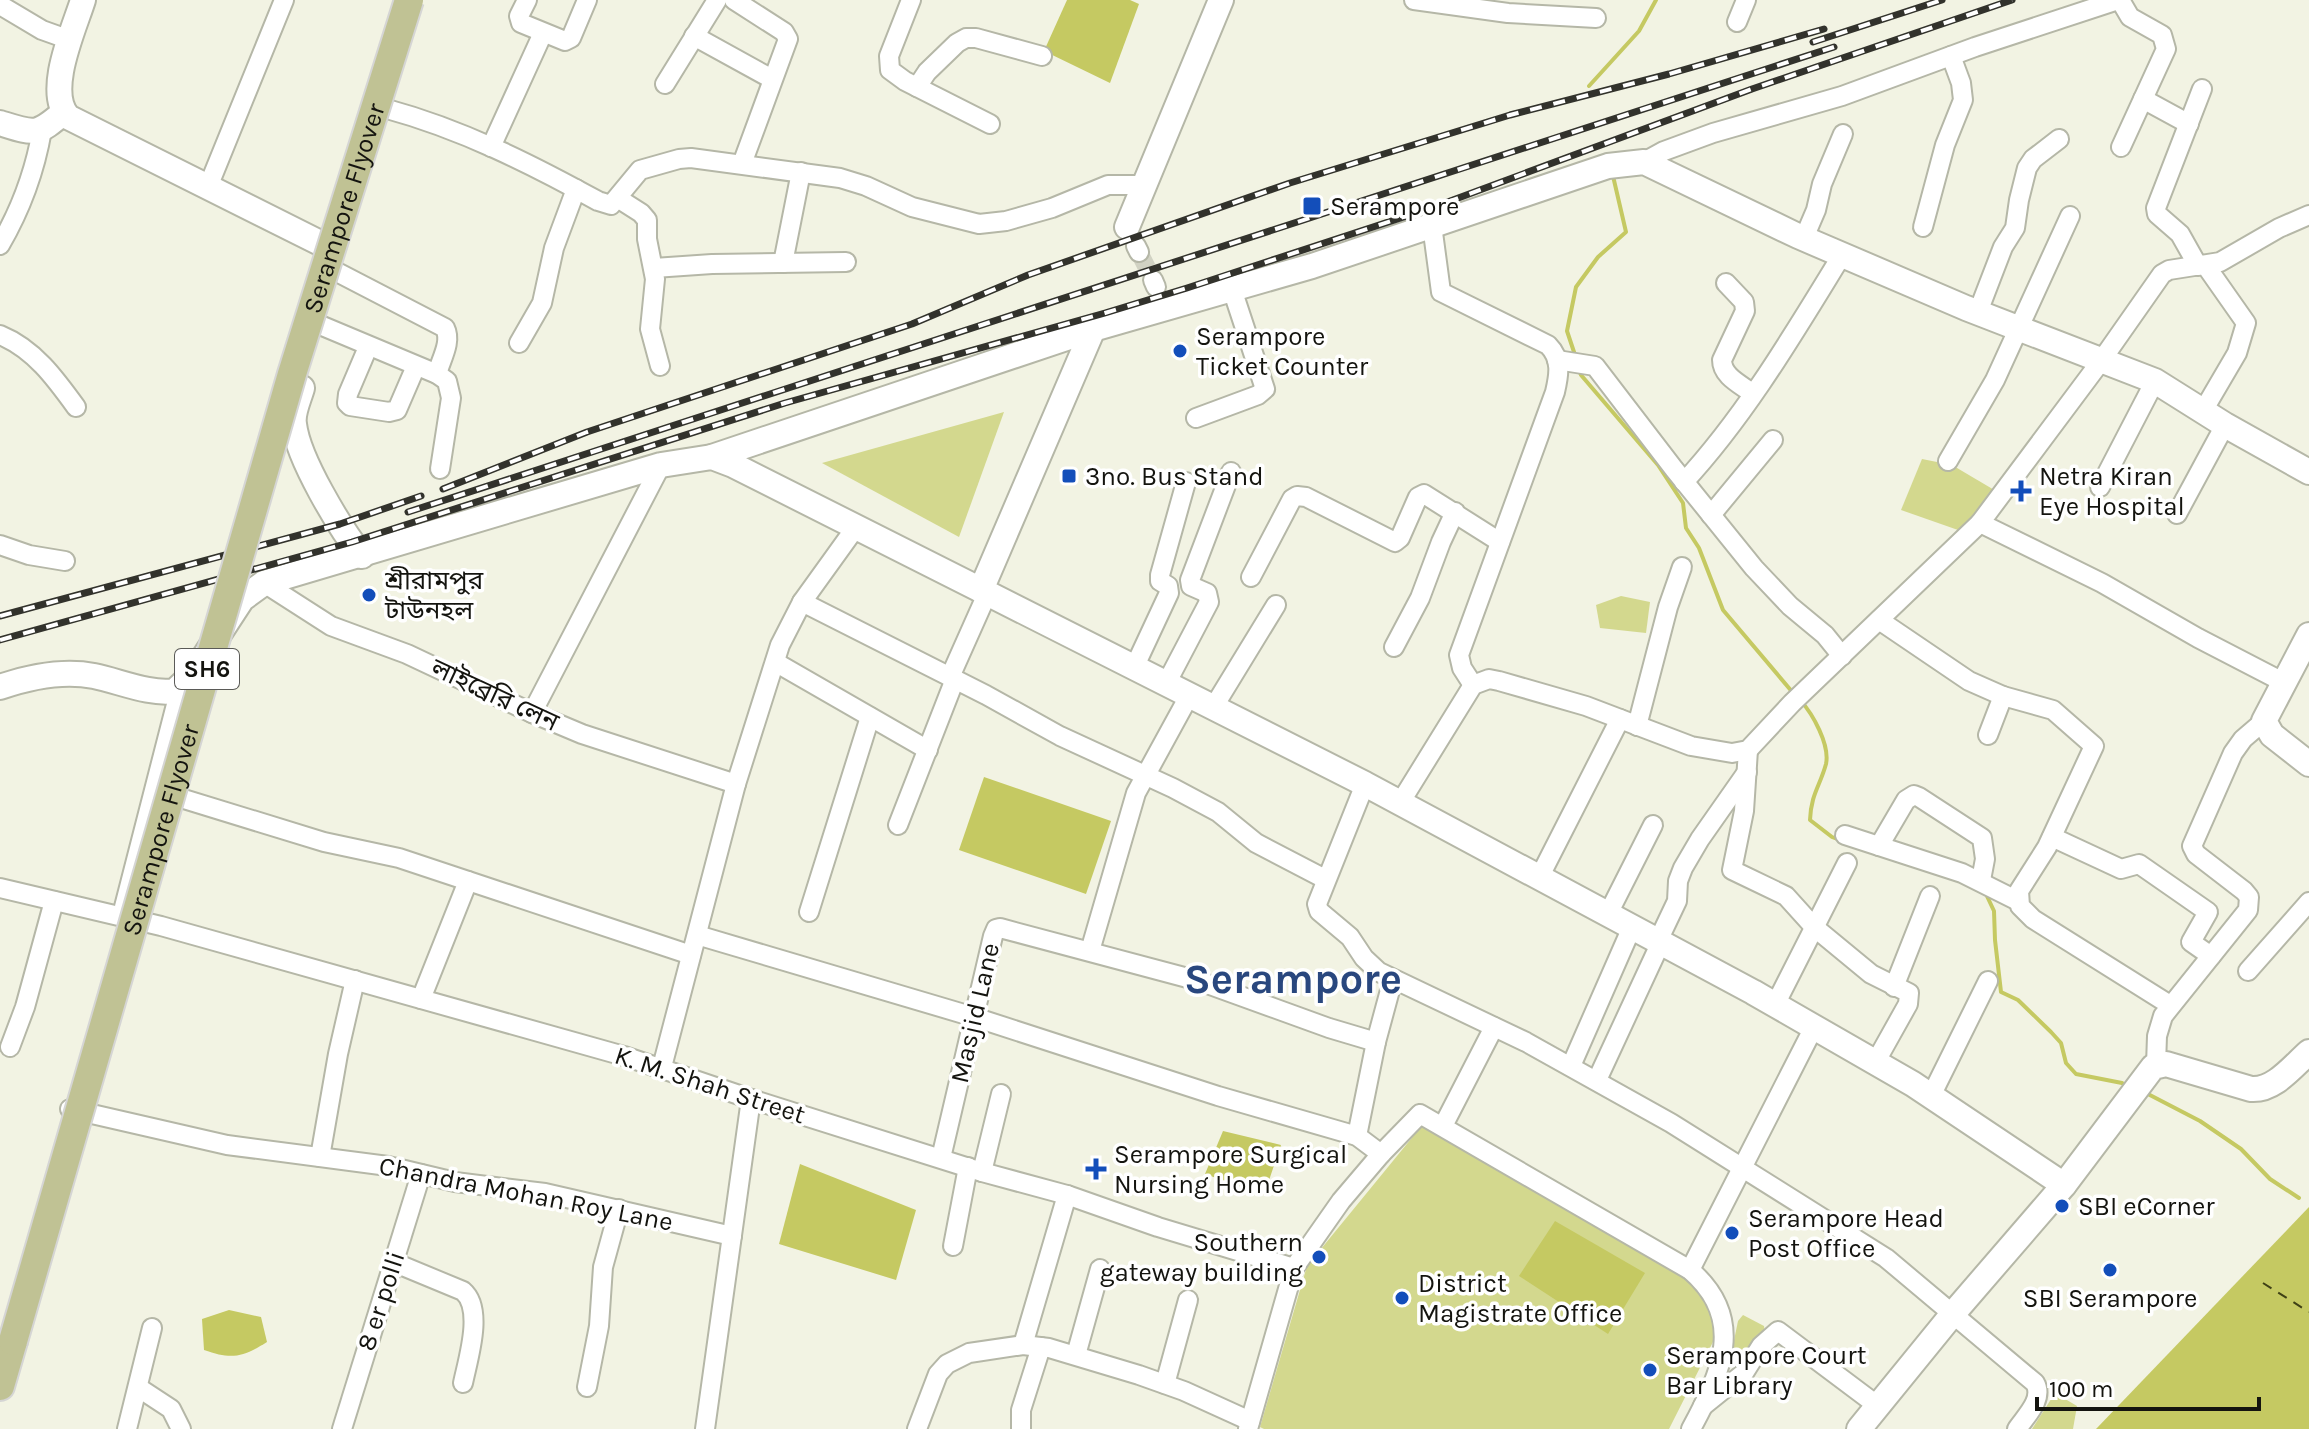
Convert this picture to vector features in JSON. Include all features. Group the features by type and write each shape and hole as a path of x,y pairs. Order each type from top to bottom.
{"main road":[{"name":"Serampore Flyover","path":"5,1338 292,374 409,0"},
{"name":"SH6","path":"0,1386 5,1338"}],"street":[{"path":"83,0 59,85 64,112 77,122 324,245"},
{"path":"208,187 284,0"},
{"path":"248,487 400,0"},
{"path":"362,556 319,488 294,425 335,271 422,0"},
{"path":"527,0 519,20 543,33 568,40 587,0"},
{"path":"665,84 717,0"},
{"path":"734,0 787,35 788,44 772,79 742,164"},
{"path":"911,0 889,56 890,70 990,124"},
{"path":"1132,238 1144,185 1221,0"},
{"path":"1414,0 1508,13 1554,8 1596,18"},
{"path":"1737,22 1746,0"},
{"path":"5,1338 122,916 180,689 242,599 264,583 661,465 712,457 1093,329 1160,295 1232,289 1312,266 1608,166 1644,162 1701,137 1842,96 2119,0 2130,17 2165,39 2165,53 2121,147"},
{"path":"0,5 42,30 70,40"},
{"path":"491,147 543,33"},
{"path":"694,36 772,79"},
{"path":"917,87 934,64 966,38 1042,56"},
{"path":"1923,227 1945,145 1963,100 1961,83 1951,56"},
{"path":"2202,89 2156,211 2180,234 2246,323 2237,353 2203,411"},
{"path":"2143,99 2189,124"},
{"path":"387,109 428,120 491,147 608,205 614,204 632,177 647,167 691,158 840,178 912,207 979,224 1006,221 1052,208 1108,185 1144,185"},
{"path":"0,123 29,131 42,130 64,112"},
{"path":"0,245 24,197 42,130"},
{"path":"1804,238 1843,134"},
{"path":"1978,312 2003,247 2015,228 2027,168 2033,159 2059,139"},
{"path":"1644,162 1842,255 2155,381 2309,472"},
{"path":"783,263 801,172"},
{"path":"519,343 542,303 554,248 576,189"},
{"path":"619,199 645,216 654,268 650,329 660,366"},
{"path":"1400,803 1473,685 1489,679 1586,706 1703,749 1732,753 1748,750 1797,698 1980,523 2162,274 2169,270 2220,262 2279,228 2309,215"},
{"path":"1948,461 1995,380 2070,216"},
{"path":"1432,225 1441,292 1548,345 1559,370 1555,392 1459,655 1462,668 1473,685"},
{"path":"1684,482 1710,454 1794,333 1842,255"},
{"path":"654,268 846,262"},
{"path":"335,271 445,328 448,342 437,374"},
{"path":"1726,283 1744,302 1745,311 1721,366 1752,393"},
{"path":"1196,418 1258,395 1265,389 1232,289"},
{"path":"320,325 447,381 451,390 440,469"},
{"path":"898,825 984,592 1093,329"},
{"path":"0,335 28,351 76,407"},
{"path":"368,347 346,399 350,406 389,412 397,410 416,366"},
{"path":"1557,360 1595,366 1754,568 1798,614 1825,635 1842,656"},
{"path":"2100,487 2155,381"},
{"path":"2177,514 2225,425"},
{"path":"1711,515 1773,440"},
{"path":"712,457 1365,784 1608,914 1775,1005 1931,1096 2064,1185"},
{"path":"532,713 661,465"},
{"path":"1166,684 1209,602 1208,595 1191,586 1190,580 1231,472"},
{"path":"1134,668 1169,593 1168,586 1160,581 1160,575 1186,482"},
{"path":"1251,577 1292,499 1297,496 1306,497 1392,541 1400,538 1422,494 1500,542"},
{"path":"1394,647 1420,598 1455,512"},
{"path":"1980,523 2102,583 2283,682"},
{"path":"662,1067 736,784 780,645 802,602 856,527"},
{"path":"0,545 29,555 65,561"},
{"path":"1539,878 1628,723 1682,567"},
{"name":"লাইব্রেরি লেন","path":"264,583 331,626 407,654 532,713 582,734 736,784"},
{"path":"802,602 1060,736 1147,775 1218,812 1256,843 1325,879"},
{"path":"1213,708 1276,605"},
{"path":"1879,620 1969,681 2003,696 2053,710 2094,746 2052,837 2019,891 2018,901 2033,919 2170,1005"},
{"path":"2156,1065 2159,1026 2170,1005 2248,910 2249,897 2193,851 2193,841 2233,753 2243,739 2264,721 2309,635"},
{"path":"775,662 928,750"},
{"path":"0,687 30,678 77,674 157,690 180,689"},
{"path":"1090,951 1136,793 1189,696"},
{"path":"1988,735 2003,696"},
{"path":"809,912 870,717"},
{"path":"2264,721 2267,730 2309,764"},
{"path":"1748,750 1744,811 1732,870 1786,896 1814,927 1871,974 1909,993 1910,1000 1875,1063"},
{"path":"1597,1080 1677,901 1678,881 1683,868 1747,772"},
{"path":"1365,784 1317,904 1319,911 1350,937 1371,966 1597,1080 1886,1258 1951,1316 2033,1381 2039,1389 2037,1399 2017,1429"},
{"path":"154,790 324,842 399,858 691,955"},
{"path":"1879,846 1906,800 1914,795 1982,838 1985,859 1981,880"},
{"path":"1608,914 1653,825"},
{"path":"1845,835 1981,880 2018,901"},
{"path":"2052,837 2121,869 2139,864 2208,912 2191,942 2211,956"},
{"path":"1775,1005 1847,863"},
{"path":"421,999 468,881"},
{"name":"K. M. Shah Street","path":"0,888 122,916 662,1067 751,1099 1294,1268"},
{"path":"1894,987 1930,896"},
{"path":"10,1047 29,994 54,901"},
{"path":"2248,971 2309,902"},
{"path":"1571,1066 1632,927"},
{"name":"Masjid Lane","path":"941,1158 996,929 1005,928 1199,981 1376,1042"},
{"path":"697,935 1357,1136 1381,1154"},
{"path":"1357,1136 1376,1042 1393,979"},
{"path":"320,1157 355,980"},
{"path":"1931,1096 1988,981"},
{"path":"1443,1126 1494,1027"},
{"path":"1690,1270 1814,1027"},
{"path":"1859,1429 2064,1185 2148,1071 2156,1065 2166,1064 2261,1090 2270,1086 2309,1052"},
{"path":"953,1246 1001,1094"},
{"path":"705,1429 751,1099"},
{"name":"Chandra Mohan Roy Lane","path":"67,1108 214,1143 388,1166 455,1182 545,1193 732,1236"},
{"path":"917,1429 938,1374 947,1364 969,1353 1032,1346 1076,1355 1165,1384 1249,1425 1294,1268 1341,1201 1420,1114 1690,1270 1715,1298 1725,1330 1722,1356 1691,1429"},
{"name":"8 er polli","path":"342,1429 421,1174"},
{"path":"1021,1429 1020,1416 1032,1346 1067,1195"},
{"path":"587,1387 599,1326 603,1267 619,1209"},
{"path":"393,1262 463,1291 470,1298 474,1315 463,1383"},
{"path":"1076,1355 1100,1269"},
{"path":"1165,1384 1188,1300"},
{"path":"127,1429 152,1328"},
{"path":"1703,1406 1744,1373 1761,1346 1778,1331 1878,1406"},
{"path":"139,1388 171,1409 181,1429"}],"shaded area":[{"path":"1067,0 1130,0 1139,4 1110,83 1044,51"},
{"path":"1004,412 959,537 822,463"},
{"path":"1922,459 1952,465 2001,494 1958,530 1901,510"},
{"path":"1621,596 1650,602 1646,633 1600,628 1596,605"},
{"path":"984,777 1111,821 1086,894 959,850"},
{"path":"1424,1123 1542,1192 1707,1275 1717,1334 1669,1429 1260,1427 1307,1266"},
{"path":"1223,1131 1281,1145 1264,1195 1205,1174"},
{"path":"800,1164 916,1210 896,1280 779,1244"},
{"path":"2309,1207 2309,1429 2096,1429"},
{"path":"1555,1221 1645,1273 1608,1334 1519,1276"},
{"path":"229,1310 261,1317 267,1342 237,1355 204,1350 202,1319"},
{"path":"1743,1315 1764,1326 1765,1335 1738,1360 1733,1360 1731,1355 1738,1321"},
{"path":"2055,1393 2077,1406 2073,1429 2032,1429"}],"waterway":[{"path":"1589,86 1639,31 1656,0"},
{"path":"1576,358 1567,331 1576,287 1598,257 1626,232 1613,176"},
{"path":"1579,370 1658,465 1683,503 1686,528 1699,548 1723,610 1794,694"},
{"path":"1800,700 1819,730 1827,756 1812,803 1810,820 1840,840"},
{"path":"1986,894 1994,911 2001,992 2018,1000 2051,1032 2061,1043 2066,1063 2076,1074 2122,1083"},
{"path":"2146,1093 2200,1121 2241,1149 2270,1179 2299,1198"}],"ferry route":[{"path":"2263,1283 2309,1312"}],"tunnel":[{"path":"1139,252 1153,280"}],"railway":[{"path":"1813,42 1942,0"},
{"path":"0,640 352,542 785,403 1187,288 1434,207 1752,89 2012,0"},
{"path":"443,489 587,432 912,324 1028,275 1290,183 1510,115 1669,74 1824,29"},
{"path":"408,512 1834,47"},
{"path":"0,616 340,524 421,496"}],"place":[{"name":"Serampore","path":"1312,206"},
{"name":"Serampore Ticket Counter","path":"1180,351"},
{"name":"3no. Bus Stand","path":"1069,476"},
{"name":"Netra Kiran Eye Hospital","path":"2021,491"},
{"name":"শ্রীরামপুর টাউনহল","path":"369,595"},
{"name":"Serampore Surgical Nursing Home","path":"1096,1169"},
{"name":"SBI eCorner","path":"2062,1206"},
{"name":"Serampore Head Post Office","path":"1732,1233"},
{"name":"Southern gateway building","path":"1319,1257"},
{"name":"SBI Serampore","path":"2110,1270"},
{"name":"District Magistrate Office","path":"1402,1298"},
{"name":"Serampore Court Bar Library","path":"1650,1370"}],"district":[{"name":"Serampore","path":"1293,979"}]}
